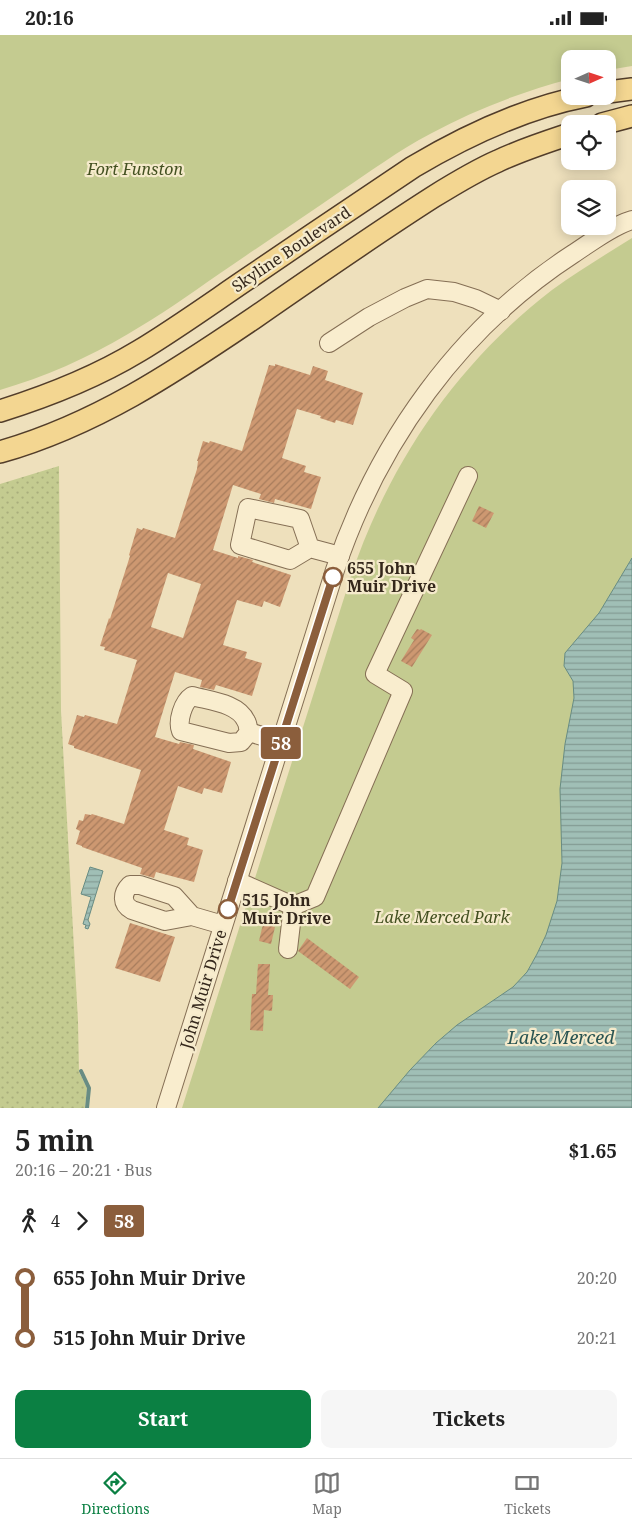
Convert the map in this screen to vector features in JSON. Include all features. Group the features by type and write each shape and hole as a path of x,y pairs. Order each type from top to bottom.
{"main road":[{"path":"616,91 632,89"},
{"name":"Skyline Boulevard","path":"0,411 68,386 139,351 438,152 518,115 561,102"},
{"path":"616,120 632,116"},
{"path":"616,129 632,128"},
{"path":"0,452 67,429 133,396 188,363 433,197 498,161 561,137"}],"street":[{"name":"John Muir Drive","path":"166,1108 340,556 352,524 372,481 408,419 466,345 501,311 542,276 564,260 630,222"},
{"path":"329,343 369,317 427,289 454,292 476,299 501,311"},
{"path":"237,881 293,906 314,897 403,691 375,674 468,477"},
{"path":"310,548 340,556"},
{"path":"249,733 281,743"},
{"path":"288,949 293,906"},
{"path":"192,916 223,925"}],"green space":[{"name":"Fort Funston","path":"0,35 632,35 632,66 616,69 616,50 561,50 561,82 498,102 418,140 140,327 113,343 66,366 0,390"},
{"name":"Lake Merced Park","path":"632,238 632,1108 182,1108 351,576 385,494 406,455 430,418 486,350 552,290"},
{"path":"59,466 61,711 78,1021 79,1072 87,1088 85,1108 0,1108 0,484"}],"water":[{"name":"Lake Merced","path":"632,558 632,1108 378,1108 436,1043 457,1025 513,987 527,972 546,935 557,901 562,863 560,789 565,744 574,698 573,681 564,666 565,653 599,613"},
{"path":"90,867 103,871 88,920 90,924 88,929 83,924 91,897 81,894"}],"building":[{"path":"275,364 310,375 313,366 328,371 325,380 363,393 353,425 336,420 335,423 320,418 321,416 297,409 282,458 306,466 304,472 321,477 311,509 275,499 274,503 259,499 261,494 233,485 213,550 238,558 238,556 253,560 252,562 291,575 280,607 264,601 262,607 237,600 223,645 247,652 245,658 262,663 252,696 216,685 214,690 200,687 202,680 175,672 155,737 179,744 180,742 194,745 193,749 231,762 222,793 204,788 202,794 178,786 164,830 189,838 187,845 203,850 194,882 156,872 154,878 140,874 142,868 76,844 80,831 76,829 79,820 83,821 85,814 92,814 124,824 141,770 74,748 74,746 68,744 77,715 84,717 85,715 117,724 137,660 104,650 105,647 100,646 130,556 137,528 142,530 143,528 175,538 197,469 197,461 203,441 209,443 210,441 242,451 269,365 275,366","holes":["168,573 201,584 183,638 151,627"]},
{"path":"479,506 494,513 486,528 472,521"},
{"path":"417,629 432,635 412,667 401,661 414,640 411,638"},
{"path":"130,923 175,937 160,982 115,968"},
{"path":"263,924 275,927 271,944 259,941"},
{"path":"307,938 359,977 350,989 298,951"},
{"path":"258,964 270,964 268,995 273,995 272,1011 264,1010 263,1031 250,1030 252,994 256,994"}],"waterway":[{"path":"81,1071 89,1088 87,1108"}],"bus line":[{"name":"58","path":"228,909 333,577"}],"place":[{"name":"655 John Muir Drive","path":"333,577"},
{"name":"515 John Muir Drive","path":"228,909"}]}
